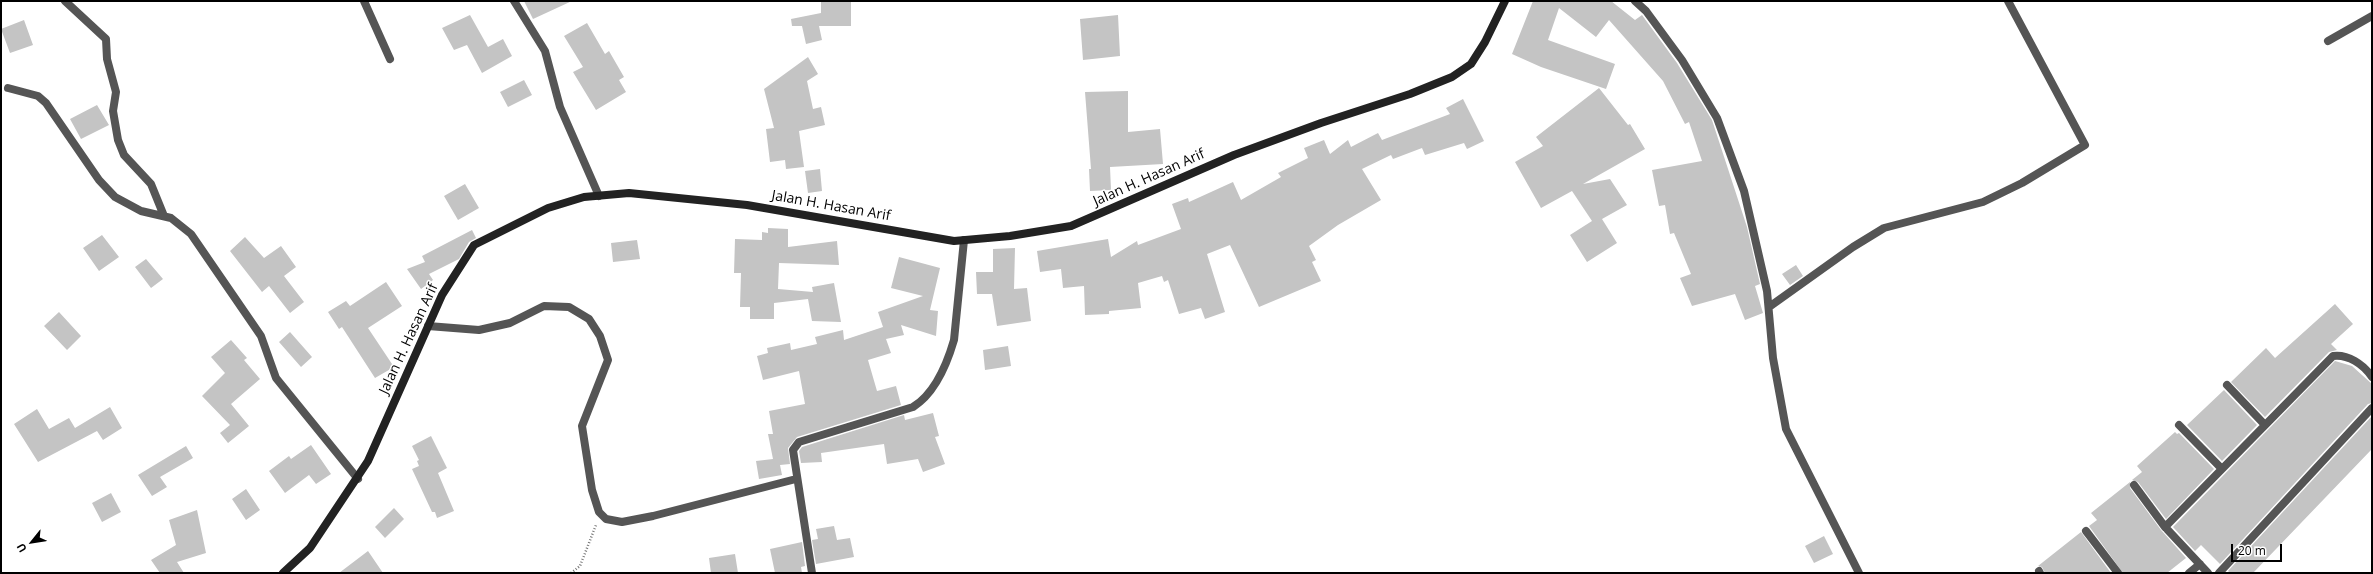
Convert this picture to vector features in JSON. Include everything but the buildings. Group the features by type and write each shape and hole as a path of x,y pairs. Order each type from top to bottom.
{"main road":[{"name":"Jalan H. Hasan Arif","path":"283,573 310,548 358,479 368,461 442,295 474,245 548,208 584,197 629,193 748,205 954,241 1010,236 1071,226 1234,155 1321,123 1410,94 1452,77 1471,64 1485,42 1505,1"}],"street":[{"path":"65,1 106,39 107,59 116,92 113,111 118,140 124,155 151,184 164,216"},
{"path":"364,1 390,59"},
{"path":"514,1 545,51 560,107 600,196"},
{"path":"1635,1 1646,11 1682,60 1717,118 1744,191 1767,291 1774,358 1786,429 1859,573"},
{"path":"1769,307 1853,246 1884,228 1983,202 2022,183 2085,145 2008,1"},
{"path":"2328,41 2372,16"},
{"path":"8,88 38,96 46,103 99,180 115,197 141,212 171,218 190,234 261,336 276,378 358,479"},
{"path":"812,573 792,456 793,450 799,442 900,413 922,402 951,352 954,340 964,240"},
{"path":"428,326 479,330 510,324 544,306 569,308 589,319 600,336 608,360 582,426 592,490 599,512 606,519 622,522 796,479"},
{"path":"2165,527 2333,356 2344,355 2357,362 2372,377"},
{"path":"2227,385 2265,425"},
{"path":"2219,573 2372,408"},
{"path":"2179,425 2222,469"},
{"path":"2134,485 2165,527 2208,573"},
{"path":"2086,531 2118,573"},
{"path":"2189,573 2200,564"}],"path":[{"path":"571,573 580,566 599,512"}]}
